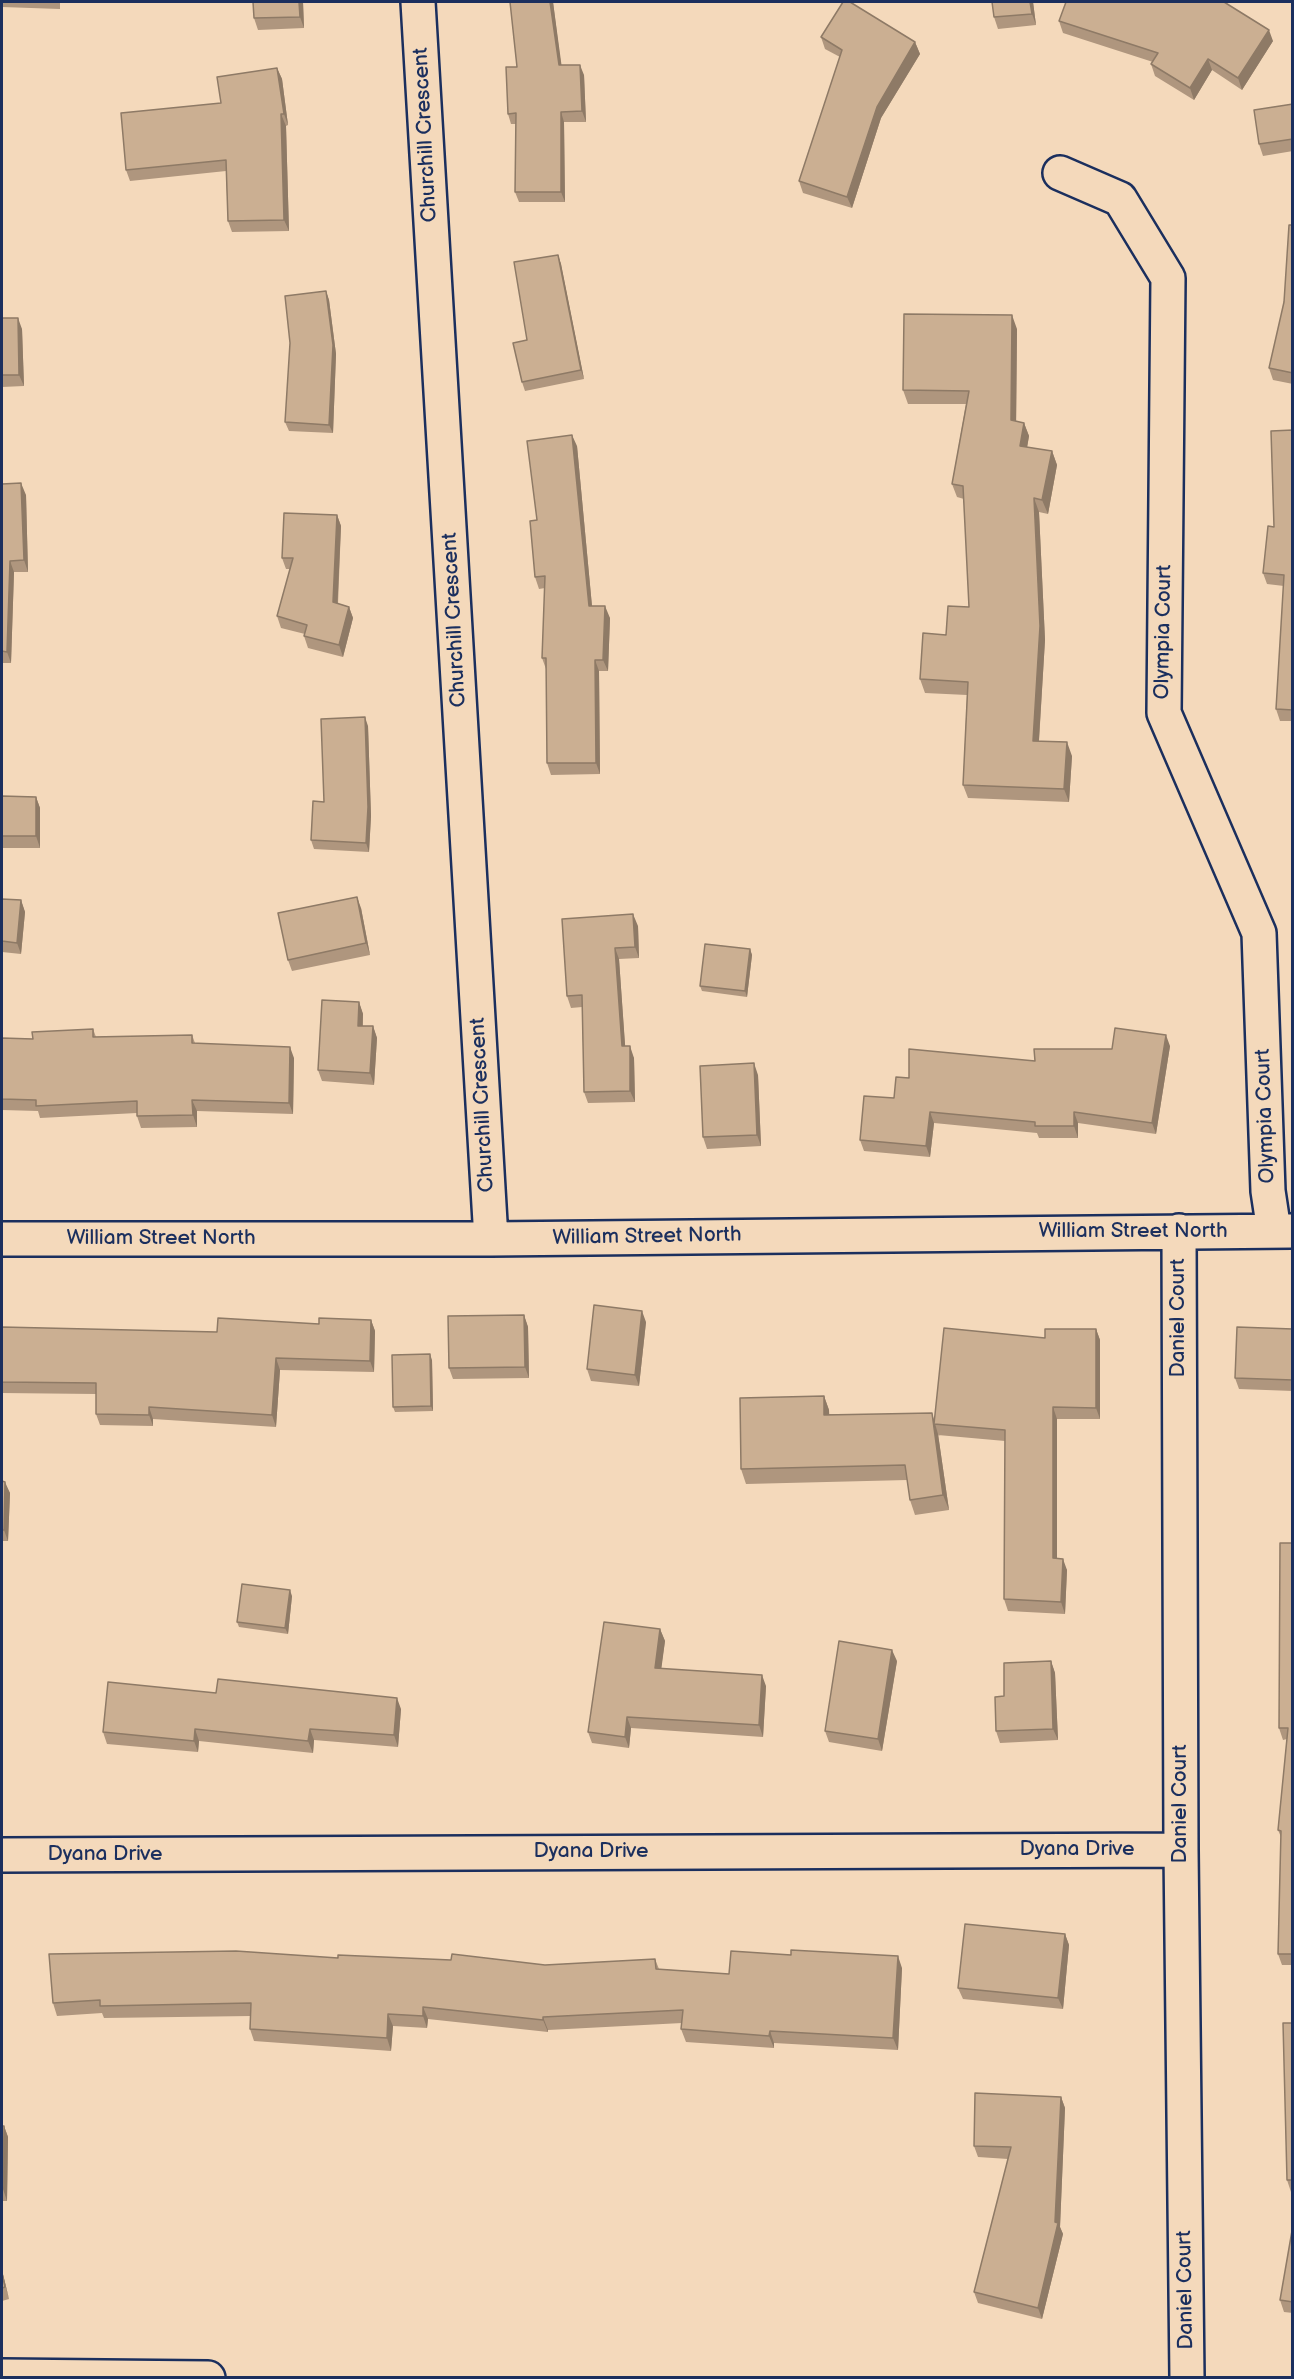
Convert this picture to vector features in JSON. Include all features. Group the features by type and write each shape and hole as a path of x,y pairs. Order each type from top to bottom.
{"street":[{"name":"Churchill Crescent","path":"418,2 491,1239"},
{"name":"Olympia Court","path":"1060,173 1120,199 1168,278 1164,713 1259,933 1268,1191 1283,1231"},
{"name":"Daniel Court","path":"1179,1231 1181,1850 1187,2378"},
{"name":"William Street North","path":"2,1239 491,1239 1283,1231"},
{"name":"Dyana Drive","path":"2,1855 1181,1850"},
{"path":"2,2376 207,2378"}],"building":[{"path":"253,2 299,2 300,17 254,18"},
{"path":"510,2 550,2 559,65 580,65 582,111 561,112 561,192 515,192 516,113 508,114 506,67 517,67"},
{"path":"843,2 850,2 915,42 877,107 847,197 799,181 842,50 821,37"},
{"path":"992,2 1030,2 1032,14 994,17"},
{"path":"1066,2 1224,2 1269,30 1238,78 1208,59 1190,88 1151,64 1158,53 1059,21"},
{"path":"277,68 284,114 281,114 284,220 228,221 226,160 126,170 121,113 221,103 217,77"},
{"path":"1293,104 1293,139 1259,144 1254,110"},
{"path":"1289,225 1293,225 1293,373 1269,368 1284,302"},
{"path":"558,255 581,370 522,382 513,343 527,340 514,262"},
{"path":"326,291 333,345 329,425 285,422 290,343 285,296"},
{"path":"904,314 1012,315 1011,420 1024,423 1020,446 1052,451 1042,500 1034,498 1040,626 1033,741 1067,742 1064,789 963,785 968,682 920,679 923,633 946,635 948,606 969,607 963,486 952,484 969,391 903,390"},
{"path":"2,318 18,318 19,375 2,375"},
{"path":"1293,430 1293,710 1276,709 1284,575 1263,573 1268,526 1274,527 1271,431"},
{"path":"572,435 589,606 605,606 603,660 595,660 596,763 547,763 546,658 542,658 545,576 535,577 530,521 537,520 527,441"},
{"path":"21,483 24,560 10,561 7,652 2,651 2,484"},
{"path":"284,513 337,515 333,602 349,607 339,645 304,636 307,625 277,616 293,558 282,558"},
{"path":"365,717 368,807 366,843 311,840 313,801 324,802 321,719"},
{"path":"2,796 36,797 36,836 2,836"},
{"path":"357,897 366,943 288,960 278,913"},
{"path":"2,899 21,900 17,943 2,941"},
{"path":"633,914 635,947 615,948 622,1046 630,1046 630,1091 584,1092 582,995 567,996 562,919"},
{"path":"705,944 750,949 745,991 700,986"},
{"path":"322,1000 359,1002 358,1026 373,1026 370,1073 318,1070"},
{"path":"1115,1028 1166,1035 1152,1123 1074,1112 1074,1126 1035,1126 1035,1122 930,1112 926,1146 860,1140 864,1096 894,1098 896,1077 909,1078 909,1049 1035,1061 1034,1049 1112,1049"},
{"path":"93,1029 93,1037 192,1035 192,1043 290,1047 289,1103 192,1100 193,1115 137,1116 137,1101 36,1106 36,1100 2,1099 2,1038 33,1039 32,1032"},
{"path":"754,1063 757,1135 703,1137 700,1066"},
{"path":"594,1305 642,1311 635,1375 587,1369"},
{"path":"524,1315 525,1367 449,1368 448,1316"},
{"path":"218,1318 319,1324 319,1318 371,1320 370,1361 276,1358 272,1415 149,1407 149,1415 96,1414 96,1383 2,1382 2,1327 217,1332"},
{"path":"1237,1327 1293,1329 1293,1380 1235,1378"},
{"path":"944,1328 1045,1338 1045,1329 1096,1329 1096,1408 1053,1407 1053,1558 1063,1559 1061,1602 1004,1599 1005,1430 934,1424"},
{"path":"430,1354 431,1406 393,1407 392,1355"},
{"path":"824,1396 824,1415 932,1413 943,1495 910,1500 905,1465 741,1469 740,1398"},
{"path":"2,1481 5,1482 4,1530 2,1530"},
{"path":"1280,1543 1293,1543 1293,1954 1278,1954 1281,1831 1278,1830 1288,1728 1279,1728"},
{"path":"242,1584 290,1590 285,1628 237,1622"},
{"path":"604,1622 660,1629 655,1668 762,1675 759,1725 627,1717 625,1737 588,1732"},
{"path":"839,1641 892,1650 878,1739 825,1731"},
{"path":"1051,1661 1053,1729 996,1731 995,1697 1004,1696 1004,1663"},
{"path":"218,1679 397,1698 394,1735 310,1729 308,1741 195,1729 194,1741 103,1732 108,1682 216,1693"},
{"path":"965,1924 1065,1934 1058,1998 958,1988"},
{"path":"791,1950 898,1956 893,2038 770,2031 769,2036 681,2029 683,2010 543,2017 543,2020 423,2007 423,2016 388,2014 387,2038 250,2029 251,2003 100,2006 100,2000 53,2003 49,1954 236,1951 338,1958 338,1955 451,1960 452,1954 545,1965 655,1959 656,1969 729,1974 731,1951 791,1955"},
{"path":"1283,2023 1293,2023 1293,2180 1287,2180"},
{"path":"975,2093 1061,2097 1055,2222 1058,2223 1038,2308 974,2292 1011,2147 974,2146"},
{"path":"2,2126 4,2126 3,2189 2,2189"},
{"path":"1293,2225 1293,2302 1280,2300"}]}
